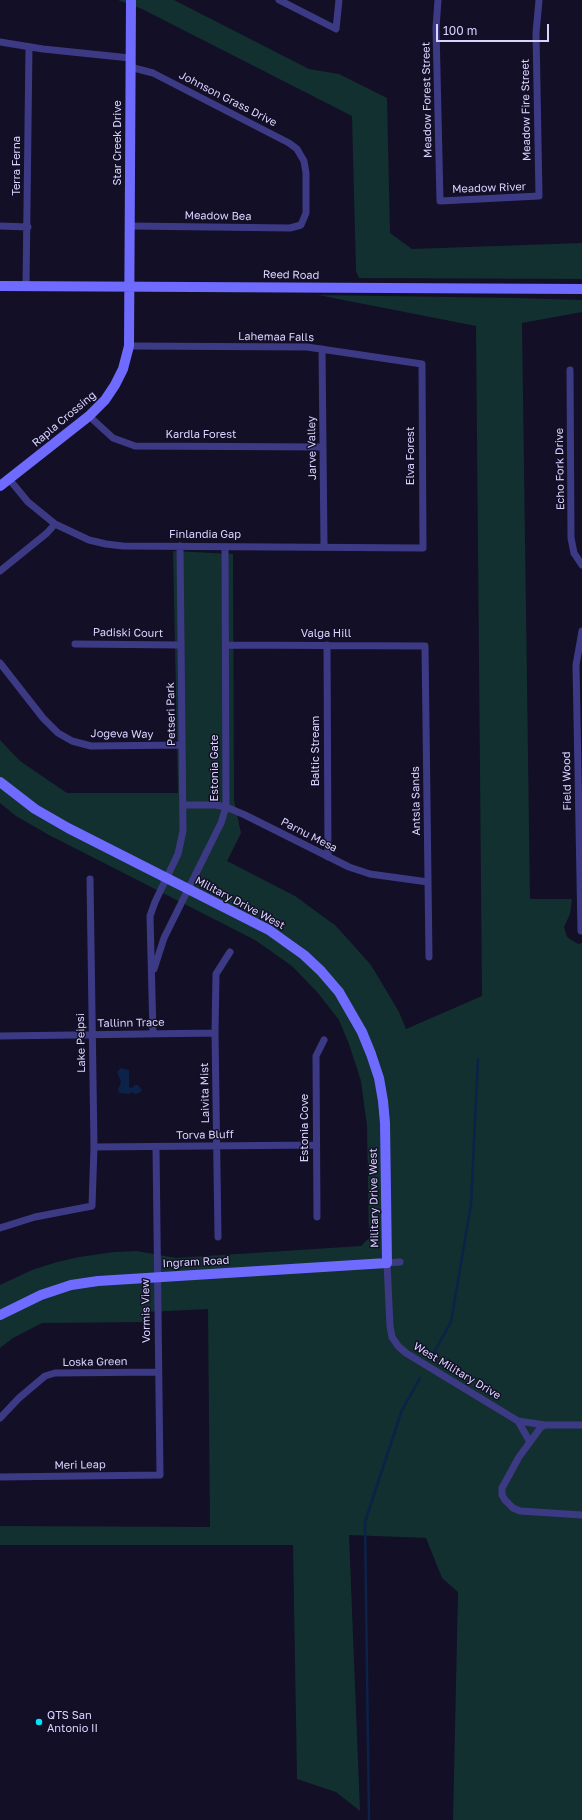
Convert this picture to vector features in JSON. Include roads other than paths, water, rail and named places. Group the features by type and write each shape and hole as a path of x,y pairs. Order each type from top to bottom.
{"street":[{"name":"Star Creek Drive","path":"129,285 131,0"},
{"path":"279,0 336,28 339,0"},
{"name":"Meadow Forest Street","path":"438,0 436,28 440,201"},
{"name":"Meadow Fire Street","path":"539,0 536,33 539,196"},
{"name":"Johnson Grass Drive","path":"0,42 130,62 289,143 297,150 305,165 306,213 303,222"},
{"name":"Terra Ferna","path":"26,286 28,227 29,47"},
{"name":"Meadow River","path":"440,201 539,196"},
{"name":"Meadow Bea","path":"130,226 290,228 297,227 303,222"},
{"path":"0,226 28,227"},
{"name":"Reed Road","path":"0,286 129,285 582,289"},
{"name":"Rapla Crossing","path":"0,486 89,416 105,400 115,385 123,369 129,346 129,285"},
{"name":"Lahemaa Falls","path":"129,346 306,347 422,364"},
{"name":"Jarve Valley","path":"322,349 324,546"},
{"name":"Elva Forest","path":"422,364 423,548"},
{"name":"Echo Fork Drive","path":"570,370 571,538 574,553 582,566"},
{"name":"Kardla Forest","path":"89,416 113,438 135,446 322,447"},
{"name":"Finlandia Gap","path":"9,479 28,502 55,524 89,540 106,544 123,546 324,546 423,548"},
{"path":"0,572 47,533 55,524"},
{"name":"Petseri Park","path":"166,878 178,854 183,831 180,546"},
{"name":"Estonia Gate","path":"153,974 164,938 221,823 226,807 225,547"},
{"name":"Field Wood","path":"581,931 576,665 582,632"},
{"name":"Padiski Court","path":"75,644 181,645"},
{"name":"Valga Hill","path":"226,645 425,646"},
{"name":"Baltic Stream","path":"327,645 328,857"},
{"name":"Antsla Sands","path":"425,646 429,956"},
{"name":"Jogeva Way","path":"0,663 43,718 58,733 72,741 91,746 182,745"},
{"name":"Military Drive West","path":"0,782 35,809 68,828 269,930 304,955 321,971 338,992 362,1032 378,1078 384,1115 386,1263"},
{"name":"Parnu Mesa","path":"183,805 215,805 226,807 245,815 348,867 370,874 428,882"},
{"name":"Estonia Gate","path":"153,1034 153,974 150,916 166,878"},
{"name":"Lake Peipsi","path":"0,1228 35,1217 92,1206 94,1147 90,879"},
{"name":"Laivita Mist","path":"218,1237 218,1146 215,1033 216,974 230,952"},
{"name":"Tallinn Trace","path":"0,1036 215,1033"},
{"name":"Estonia Cove","path":"317,1217 316,1056 324,1040"},
{"name":"Torva Bluff","path":"94,1147 316,1145"},
{"name":"Vormis View","path":"156,1147 160,1475"},
{"name":"Ingram Road","path":"0,1315 41,1295 72,1285 98,1280 400,1262"},
{"name":"West Military Drive","path":"386,1263 392,1337 406,1354 518,1421 545,1425 582,1425"},
{"name":"Loska Green","path":"0,1418 33,1386 45,1376 50,1374 158,1372"},
{"name":"West Military Drive","path":"518,1421 530,1442"},
{"path":"545,1425 530,1442 504,1480 502,1495 512,1508 520,1511 582,1515"},
{"name":"Meri Leap","path":"0,1477 160,1475"}],"water":[{"path":"121,1068 129,1070 129,1087 132,1088 135,1085 138,1085 142,1090 139,1093 119,1093 118,1089 121,1082 117,1072"}],"waterway":[{"path":"432,1356 451,1322 471,1204 478,1059"},
{"path":"369,1820 365,1522 402,1410 420,1378"}],"place":[{"name":"QTS San Antonio II","path":"39,1722"}]}
